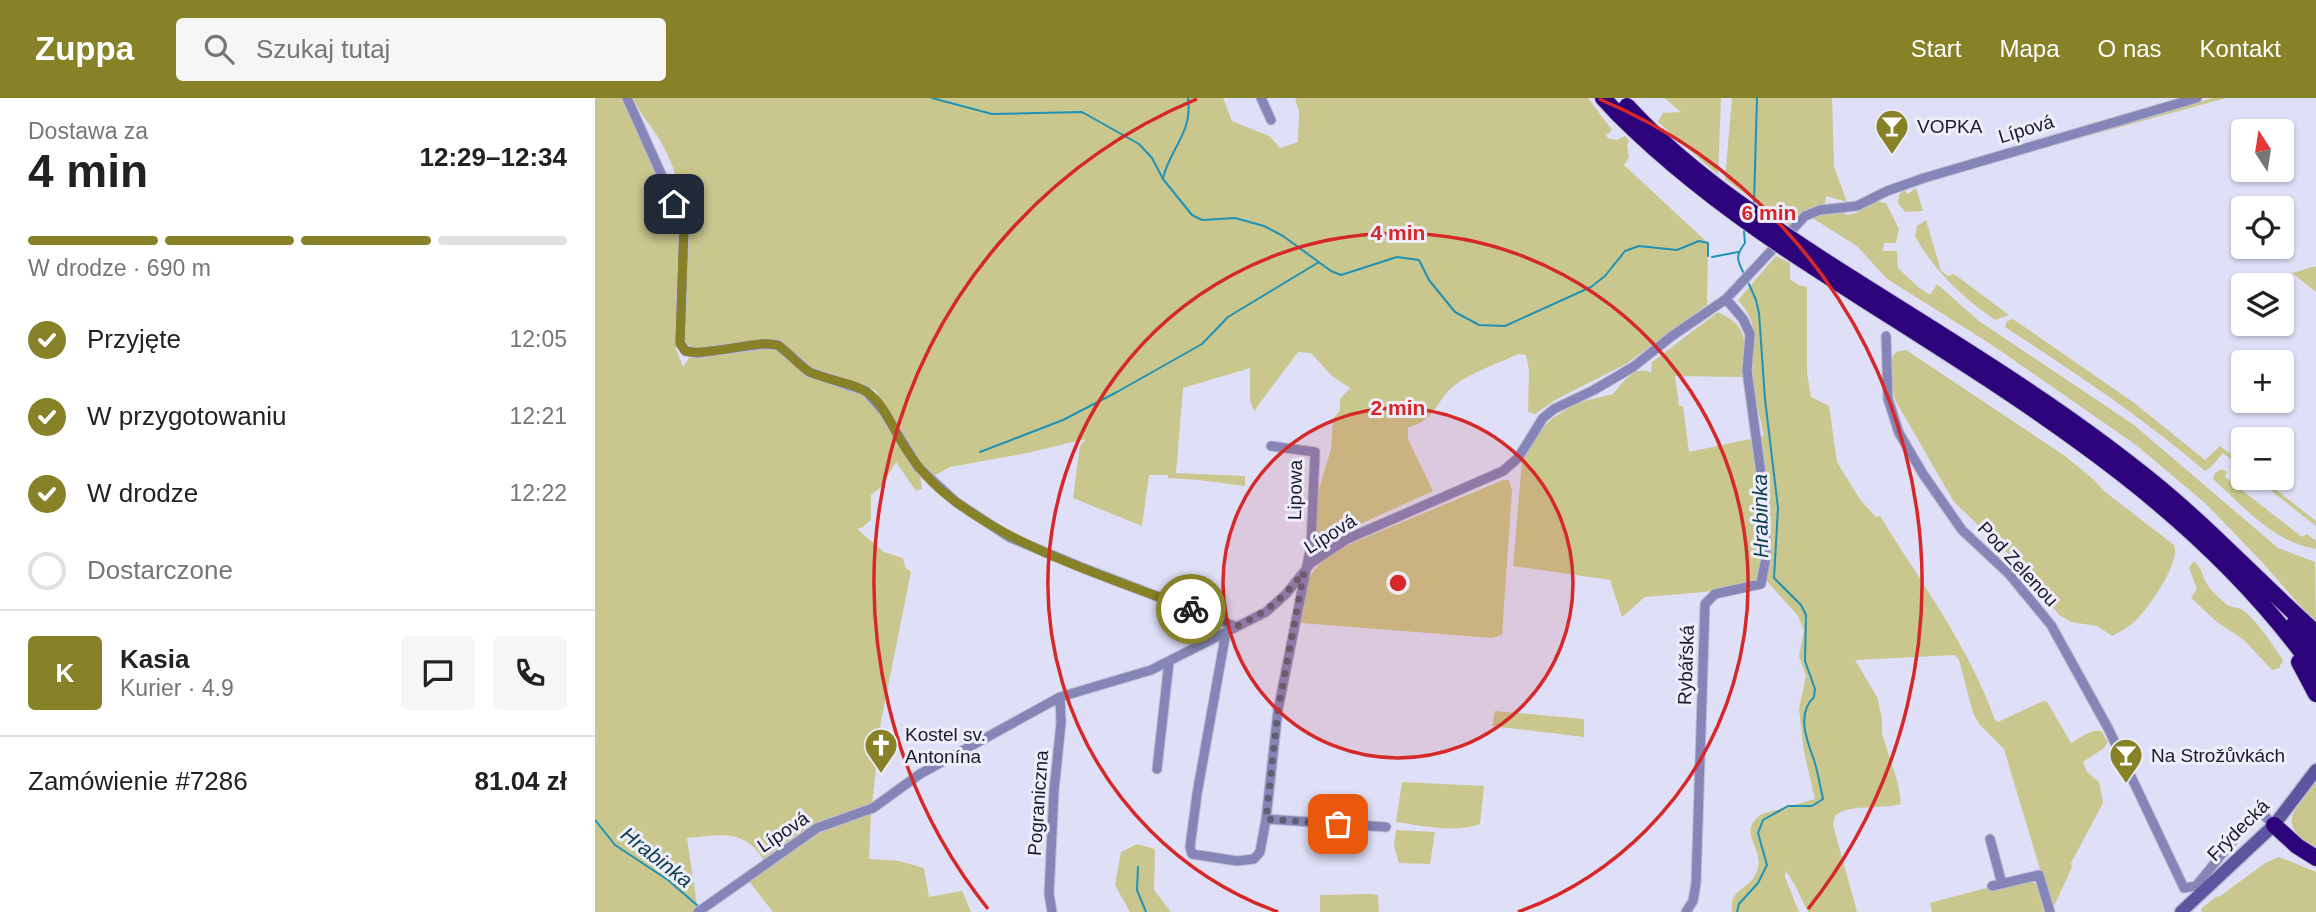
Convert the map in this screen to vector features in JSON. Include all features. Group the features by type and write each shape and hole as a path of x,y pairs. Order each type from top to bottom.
{"highway":[{"path":"1603,98 1621,106 1715,186 1814,261 2104,458 2156,499 2200,539 2262,604 2316,672"},
{"path":"1814,261 2028,392 2119,454 2182,506 2316,633"},
{"path":"2244,566 2316,652"},
{"path":"2262,604 2316,694"},
{"path":"2274,824 2297,846 2316,858"}],"main road":[{"name":"Frýdecká","path":"2181,912 2195,906 2274,824 2316,770"}],"street":[{"path":"627,98 684,225 680,343 685,351 697,353 764,344 778,345 809,372 866,391 876,399 918,467 932,482 956,502 1009,537 1237,626"},
{"path":"1261,98 1271,120"},
{"name":"Lípová","path":"1792,230 1805,216 1820,210 1857,205 1924,178 2197,98"},
{"name":"Lípová","path":"701,910 817,828 873,808 920,774 1060,697 1151,670 1266,612 1286,594 1311,563 1347,539 1503,471 1518,458 1543,418 1553,409 1594,390 1633,367 1726,299 1772,250"},
{"name":"Rybářská","path":"1686,912 1693,901 1696,883 1705,604 1715,594 1761,584 1766,557 1765,503 1747,371 1750,334 1743,319 1726,299"},
{"name":"Pod Zelenou","path":"1886,336 1888,399 1899,433 1923,474 1962,530 2009,574 2052,625 2108,728 2185,888 2196,886 2258,810 2274,824"},
{"name":"Lipowa","path":"1226,632 1190,847 1192,854 1237,861 1254,859 1260,852 1278,710 1311,545 1315,452 1271,446"},
{"path":"1157,769 1169,662"},
{"name":"Pograniczna","path":"1052,912 1049,894 1054,791 1061,723 1060,697"},
{"path":"1266,819 1386,827"},
{"path":"1990,839 1997,885 2039,874 2050,912"}],"shaded area":[{"path":"595,98 622,98 679,225 676,349 683,367 689,358 765,347 772,340 698,349 686,342 683,323 688,248 683,204 670,160 633,98 1223,98 1232,121 1269,136 1280,148 1298,142 1299,112 1295,98 1588,98 1612,130 1605,134 1609,139 1617,140 1625,136 1629,141 1629,157 1624,165 1708,243 1707,305 1626,364 1555,400 1535,414 1528,412 1529,371 1526,355 1519,354 1462,380 1449,390 1425,420 1408,427 1408,439 1433,491 1320,542 1314,539 1319,489 1331,449 1333,419 1340,410 1340,399 1350,388 1332,376 1311,353 1298,352 1254,411 1250,400 1250,368 1183,388 1176,473 1245,476 1245,486 1168,478 1168,475 1149,475 1142,526 1073,498 1080,446 1086,439 950,467 932,477 875,390 853,382 875,403 920,476 922,489 916,491 896,462 881,487 871,495 871,520 857,529 884,552 903,558 905,567 911,572 881,721 872,804 810,826 763,859 748,842 739,838 720,835 687,838 698,912 595,912"},
{"path":"1664,98 1721,98 1718,175 1658,122 1663,113 1681,112"},
{"path":"1732,98 1832,98 1834,167 1847,202 1826,196 1825,204 1807,212 1791,227 1725,179"},
{"path":"2213,98 2226,98 1989,163"},
{"path":"1916,188 1923,211 1905,212 1898,203 1899,195 1904,190 1908,194"},
{"path":"1876,201 1886,203 1899,229 1896,243 1884,243 1883,251 1897,251 1898,268 1918,287 1930,295 1937,284 1979,321 2134,425 2278,548 2315,562 2316,624 2262,562 2205,503 2136,445 1989,343 1887,279 1857,246 1814,219 1807,220 1828,213 1856,213"},
{"path":"1926,220 1941,271 1948,276 1954,274 2009,315 1995,320 1960,293 1940,272 1915,236 1917,226"},
{"path":"1776,256 1790,263 1790,279 1807,287 1807,373 1811,397 1829,406 1837,462 1861,501 1876,517 1880,516 1943,615 1972,666 1995,720 1998,722 2043,701 2047,702 2071,743 2097,731 2101,731 2108,742 2104,748 2083,762 2087,772 2099,782 2103,803 2071,863 2072,867 2054,906 2051,906 2004,749 1980,725 1973,713 1959,660 1955,655 1855,660 1877,697 1882,718 1882,734 1898,783 1901,804 1848,809 1835,816 1833,825 1857,912 1808,912 1786,871 1785,877 1799,912 1732,912 1734,897 1751,882 1758,868 1759,860 1751,833 1755,821 1762,814 1815,799 1804,752 1799,709 1806,676 1799,656 1804,630 1798,616 1767,581 1704,592 1645,597 1622,617 1610,580 1513,566 1522,461 1539,431 1576,403 1613,394 1625,380 1640,371 1651,373 1652,362 1718,312 1729,318 1741,331 1744,346 1742,377 1675,376 1679,406 1683,406 1689,452 1764,436 1751,377 1753,329 1738,300"},
{"path":"2316,266 2316,292 2294,273"},
{"path":"2013,319 2133,402 2205,460 2220,446 2231,455 2231,459 2223,453 2205,471 2082,378 2005,327 2007,321"},
{"path":"1906,350 2065,456 2104,491 2174,545 2173,561 2164,582 2151,603 2133,623 2112,636 2097,626 2071,622 2059,615 2021,566 1954,502 1895,400 1891,359 1896,352"},
{"path":"2222,469 2227,472 2225,477 2231,482 2231,490 2242,490 2302,537 2307,534 2316,541 2316,549 2286,539 2260,522 2213,479 2215,473"},
{"path":"1503,480 1509,480 1512,491 1502,635 1492,638 1301,623 1308,580 1319,565 1338,549"},
{"path":"2270,490 2276,490 2316,521 2316,526"},
{"path":"2194,561 2216,595 2228,605 2241,609 2258,625 2283,660 2279,668 2272,670 2244,640 2217,622 2191,598 2197,589 2189,568"},
{"path":"1495,711 1584,719 1584,737 1492,726"},
{"path":"1402,782 1484,786 1480,824 1450,828 1396,822"},
{"path":"2316,782 2316,852 2296,833 2292,818"},
{"path":"871,812 869,859 899,861 924,868 929,897 962,891 971,912 773,912 748,880 815,832"},
{"path":"1396,830 1435,832 1430,864 1399,863 1394,846"},
{"path":"1137,844 1155,849 1154,890 1171,912 1130,912 1115,885 1121,852"},
{"path":"2279,857 2316,872 2316,912 2202,912 2201,909 2217,896 2265,863"},
{"path":"2029,881 2036,884 2044,912 1932,912 1930,903 1986,888 1991,891"},
{"path":"1320,895 1378,895 1379,912 1320,912"}],"waterway":[{"path":"932,98 992,114 1082,112 1139,144 1192,215 1202,220 1235,218 1264,226 1341,275 1397,257 1419,260 1429,280 1455,312 1479,325 1505,326 1591,287 1605,276 1625,251 1639,246 1677,250 1699,241 1708,243 1708,256"},
{"path":"1163,178 1184,130 1189,110 1188,98"},
{"name":"Hrabinka","path":"1754,204 1757,98"},
{"name":"Hrabinka","path":"1744,274 1738,258 1745,243 1746,228"},
{"path":"1712,257 1738,252"},
{"path":"980,452 1063,420 1117,392 1202,344 1228,317 1319,262"},
{"name":"Hrabinka","path":"1737,912 1739,904 1758,883 1767,865 1758,833 1763,820 1788,806 1812,806 1823,799 1804,719 1815,689 1805,661 1806,615 1801,605 1774,578 1778,508 1765,399 1759,313 1748,282"},
{"name":"Hrabinka","path":"595,820 615,845 668,880 698,906"},
{"path":"1138,867 1137,890 1146,912"}],"way so far":[{"path":"1191,609 1237,626 1266,612 1286,594 1304,572 1278,710 1266,819 1338,824"}],"place":[{"name":"VOPKA","path":"1892,156"},
{"name":"Kostel sv. Antonína","path":"881,775"},
{"name":"Na Strožůvkách","path":"2126,785"}],"route":[{"path":"674,204 684,225 680,343 685,351 713,352 764,344 778,345 809,372 855,386 876,399 900,441 932,482 956,502 1009,537 1191,609"}]}
